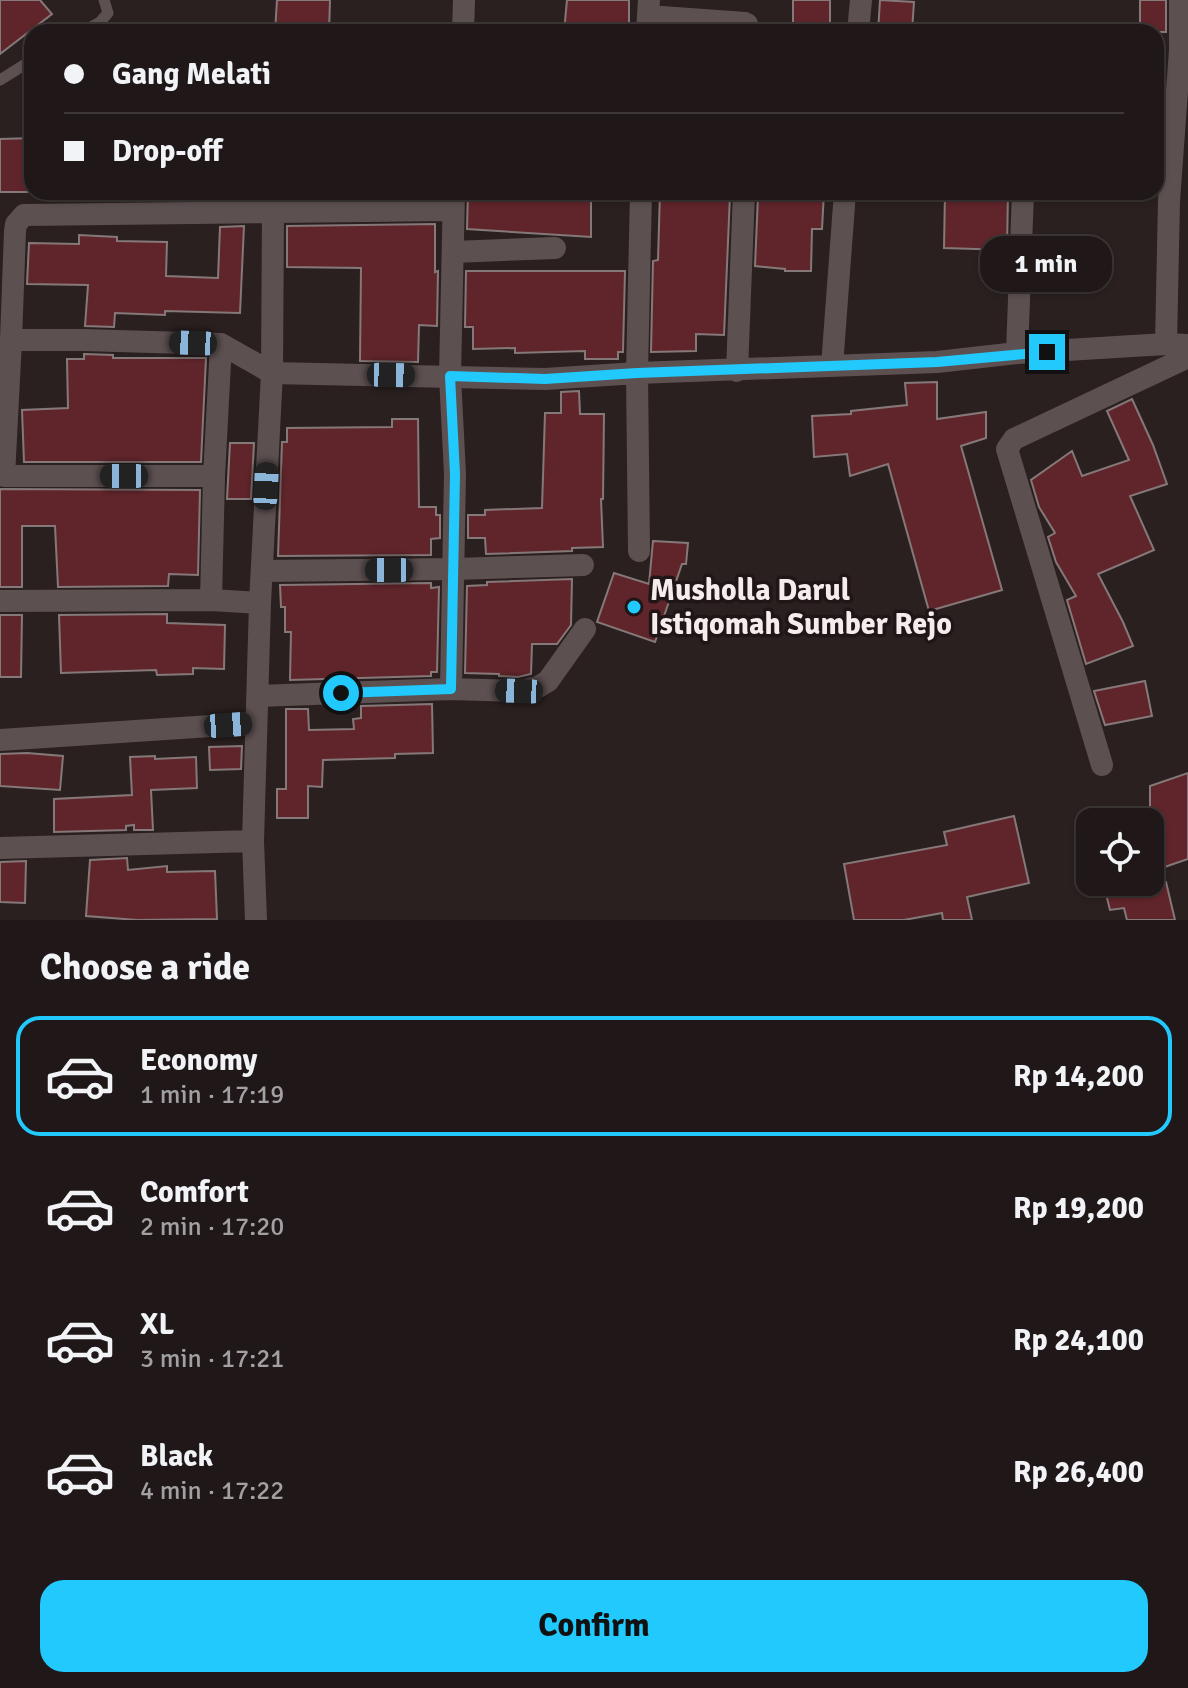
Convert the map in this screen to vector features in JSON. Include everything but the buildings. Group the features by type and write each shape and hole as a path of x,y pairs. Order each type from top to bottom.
{"street":[{"path":"463,24 464,0"},
{"path":"859,24 861,0"},
{"path":"11,340 221,344 272,373 545,379 937,362 1017,353 1177,345 1180,0"},
{"path":"648,16 747,24"},
{"path":"639,551 637,373 641,200"},
{"path":"737,371 744,200"},
{"path":"832,366 844,200"},
{"path":"1017,353 1023,200"},
{"path":"214,476 2,476 16,224 24,215 273,212 454,201 450,376 455,474 451,689"},
{"path":"256,920 253,841 260,603 272,373 273,212"},
{"path":"453,252 555,248"},
{"path":"211,600 221,344"},
{"path":"1102,765 1007,449 1014,439 1188,357"},
{"path":"262,571 583,565"},
{"path":"0,601 211,600 260,603"},
{"path":"258,696 451,689 519,691 538,687 548,681 585,629"},
{"path":"0,740 256,723"},
{"path":"0,848 253,841"}],"lane":[{"path":"96,24 108,13 104,0"},
{"path":"0,80 24,65"}],"place":[{"name":"Musholla Darul Istiqomah Sumber Rejo","path":"634,607"}],"route":[{"path":"341,693 451,689 455,474 450,376 545,379 937,362 1047,352"}]}
